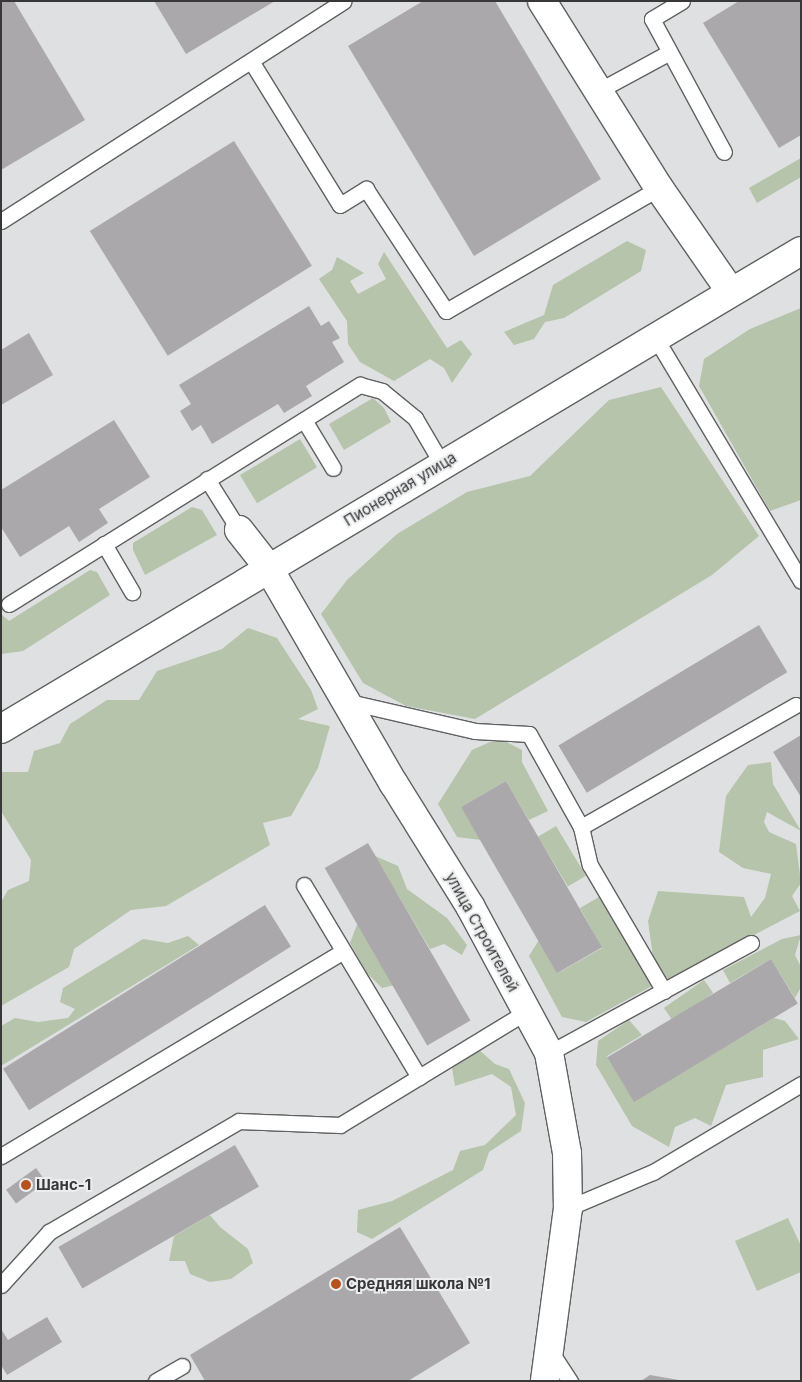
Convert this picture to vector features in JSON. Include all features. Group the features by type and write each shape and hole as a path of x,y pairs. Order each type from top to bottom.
{"street":[{"path":"542,1 659,188 731,292"},
{"name":"Пионерная улица","path":"3,724 801,251"},
{"name":"улица Строителей","path":"239,530 268,568 345,701 470,906 548,1053 567,1153 568,1208 551,1352 545,1381"}],"lane":[{"path":"1,221 344,1"},
{"path":"682,1 652,19 668,53 724,152"},
{"path":"598,91 668,53"},
{"path":"251,61 340,205 366,189 446,311 659,188"},
{"path":"655,337 801,581"},
{"path":"9,604 360,385 382,391 414,418 442,464"},
{"path":"304,420 333,468"},
{"path":"207,480 239,530"},
{"path":"104,544 132,592"},
{"path":"345,701 475,731 529,734 581,827 590,865 664,991"},
{"path":"581,827 796,705"},
{"path":"304,884 342,952 419,1077"},
{"path":"548,1053 751,944"},
{"path":"1,1156 342,952"},
{"path":"1,1285 49,1232 239,1121 340,1125 526,1012"},
{"path":"568,1208 653,1172 801,1084"},
{"path":"551,1352 570,1381"},
{"path":"156,1381 182,1366"}],"green space":[{"path":"801,158 801,177 757,203 749,188"},
{"path":"627,241 646,250 641,271 564,318 545,322 534,339 514,345 504,332 544,315 553,285"},
{"path":"384,252 447,348 461,340 472,354 452,383 444,368 430,359 394,381 360,362 348,344 347,321 319,279 332,270 337,257 364,273 350,281 358,294 386,279 378,264"},
{"path":"801,308 801,500 770,511 699,386 704,359 750,329"},
{"path":"661,387 759,536 712,575 475,719 406,706 363,683 321,614 347,580 397,534 467,492 530,476 609,400"},
{"path":"373,398 384,408 391,422 344,450 329,424"},
{"path":"300,439 317,467 257,503 240,475"},
{"path":"192,507 202,510 217,535 145,575 133,550 133,543"},
{"path":"90,570 97,572 110,595 23,651 1,654 1,614 9,621"},
{"path":"248,628 277,638 311,690 318,709 298,719 330,726 318,768 291,816 263,823 270,845 166,906 131,910 74,949 69,967 1,1006 1,902 8,890 29,881 31,860 1,811 1,772 28,772 34,751 60,743 70,724 107,700 139,700 157,671 222,649"},
{"path":"499,738 522,750 522,762 548,811 529,820 506,781 461,807 481,840 457,837 438,804 472,750"},
{"path":"771,762 773,784 801,831 767,812 764,822 769,832 796,844 801,883 792,896 800,911 668,980 653,957 648,921 658,891 744,897 751,917 765,898 771,874 743,868 719,852 726,796 748,765"},
{"path":"556,826 586,876 568,887 538,837"},
{"path":"375,856 398,866 407,889 447,918 467,945 462,955 444,944 430,949"},
{"path":"599,897 652,986 586,1022 562,1017 529,956 539,940 558,973 602,948 580,908"},
{"path":"358,922 395,985 382,988 367,973 350,943"},
{"path":"801,935 795,955 801,967 801,987 795,998 771,959 730,983 723,970 782,939"},
{"path":"188,936 199,945 1,1066 1,1026 15,1018 38,1022 68,1018 75,1009 60,1002 63,988 143,939 168,943"},
{"path":"704,980 713,993 673,1021 664,1008"},
{"path":"774,1018 785,1021 799,1039 763,1050 763,1077 726,1085 711,1126 695,1118 675,1127 669,1147 632,1126 596,1065 598,1041 629,1020 642,1035 607,1056 634,1101"},
{"path":"477,1048 495,1064 509,1069 525,1103 521,1131 489,1152 483,1170 372,1239 357,1232 358,1210 392,1201 453,1170 460,1151 485,1145 516,1115 511,1087 492,1074 455,1086 452,1068"},
{"path":"210,1215 220,1227 248,1249 253,1263 231,1279 210,1282 190,1274 185,1261 169,1261 174,1236"},
{"path":"788,1218 801,1246 801,1272 757,1291 735,1241"}],"building":[{"path":"1,1 14,1 85,120 1,170"},
{"path":"154,1 275,1 186,54"},
{"path":"423,1 495,1 601,179 474,256 348,46"},
{"path":"739,1 801,1 801,135 779,148 703,23"},
{"path":"234,141 312,266 168,356 90,231"},
{"path":"309,306 321,326 329,321 340,338 332,342 344,362 306,386 312,396 284,413 278,404 212,444 201,425 192,431 180,411 191,404 179,385"},
{"path":"29,333 53,375 1,405 1,350"},
{"path":"114,420 150,477 99,509 108,523 79,542 69,526 20,557 1,527 1,490"},
{"path":"759,625 787,672 587,793 558,746"},
{"path":"801,735 801,797 773,752"},
{"path":"506,781 602,947 557,973 461,807"},
{"path":"368,843 471,1021 427,1046 325,868"},
{"path":"265,905 291,947 29,1110 3,1069"},
{"path":"771,959 798,1004 634,1102 607,1057"},
{"path":"235,1145 259,1187 82,1289 58,1247"},
{"name":"Шанс-1","path":"36,1168 46,1182 16,1204 6,1190"},
{"path":"400,1227 470,1343 408,1381 205,1381 190,1355"},
{"path":"47,1317 62,1342 7,1375 1,1365 1,1329 8,1340"},
{"path":"650,1375 679,1380 679,1381 641,1381"}],"place":[{"name":"Шанс-1","path":"26,1185"},
{"name":"Средняя школа №1","path":"336,1284"}]}
